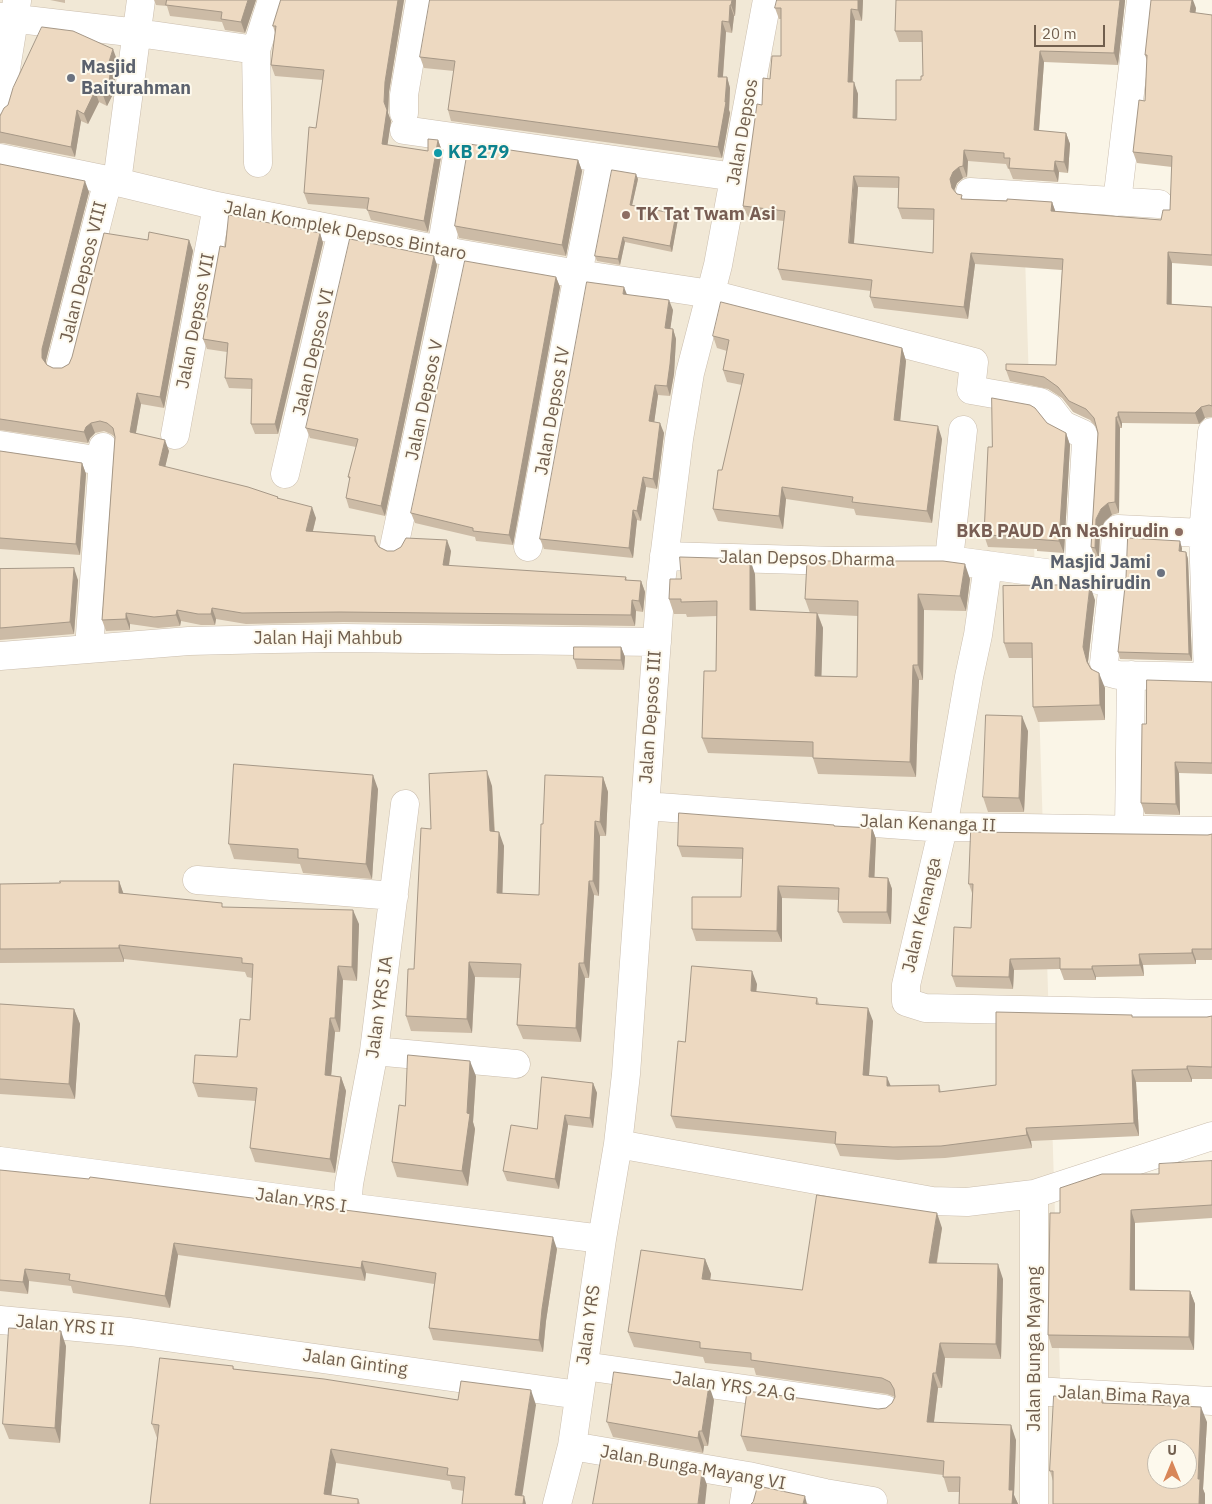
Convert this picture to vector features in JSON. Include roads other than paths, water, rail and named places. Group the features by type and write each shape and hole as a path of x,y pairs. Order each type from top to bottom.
{"street":[{"name":"Jalan Depsos VIII","path":"61,364 113,181 142,0"},
{"path":"258,163 256,50 272,0"},
{"path":"420,0 404,95 404,121 460,138 735,178"},
{"name":"Jalan Depsos","path":"702,292 735,178 767,0"},
{"path":"1117,202 1141,0"},
{"path":"0,106 11,12 256,50"},
{"name":"Jalan Depsos V","path":"394,547 448,252 460,138"},
{"name":"Jalan Komplek Depsos Bintaro","path":"0,158 113,181 217,206 448,252 578,274 702,292 974,362 970,390 1040,402 1050,408 1063,425 1083,434 1086,443 1078,576"},
{"name":"Jalan Depsos IV","path":"528,547 601,158"},
{"path":"970,192 1159,204"},
{"name":"Jalan Depsos VII","path":"175,435 217,206"},
{"name":"Jalan Depsos VI","path":"285,474 306,391 342,230"},
{"name":"Jalan Depsos III","path":"618,1144 626,1074 644,806 664,556 679,439 702,292"},
{"path":"963,430 949,560 1114,582"},
{"path":"1203,533 1118,529 1116,531 1114,582 1105,667 1107,672 1112,674 1210,678 1203,533 1212,432"},
{"path":"0,445 102,454 89,648"},
{"name":"Jalan Depsos Dharma","path":"664,556 836,561 949,560"},
{"name":"Jalan Kenanga","path":"988,565 978,635 968,677 943,828 906,985 906,1002 925,1008 1212,1014"},
{"name":"Jalan Haji Mahbub","path":"0,656 189,641 335,638 657,642"},
{"path":"1129,829 1131,675"},
{"name":"Jalan YRS IA","path":"347,1207 374,1052 404,804"},
{"name":"Jalan Kenanga II","path":"644,806 943,828 1212,831"},
{"path":"197,880 394,896"},
{"path":"374,1052 516,1064"},
{"path":"618,1144 932,1201 967,1202 1034,1194 1212,1136"},
{"name":"Jalan YRS","path":"557,1504 572,1446 602,1239 618,1144"},
{"name":"Jalan YRS I","path":"0,1161 602,1239"},
{"name":"Jalan Bunga Mayang","path":"1034,1194 1034,1504"},
{"name":"Jalan YRS II","path":"0,1320 130,1332"},
{"name":"Jalan Ginting","path":"130,1332 579,1395"},
{"name":"Jalan YRS 2A G","path":"584,1366 885,1409"},
{"name":"Jalan Bima Raya","path":"1035,1391 1212,1401"},
{"name":"Jalan Bunga Mayang VI","path":"572,1446 748,1476 824,1498 873,1501"},
{"path":"744,1502 748,1476"}],"place":[{"name":"Masjid Baiturahman","path":"71,78"},
{"name":"KB 279","path":"438,153"},
{"name":"TK Tat Twam Asi","path":"626,215"},
{"name":"BKB PAUD An Nashirudin","path":"1179,532"},
{"name":"Masjid Jami An Nashirudin","path":"1161,573"}]}
